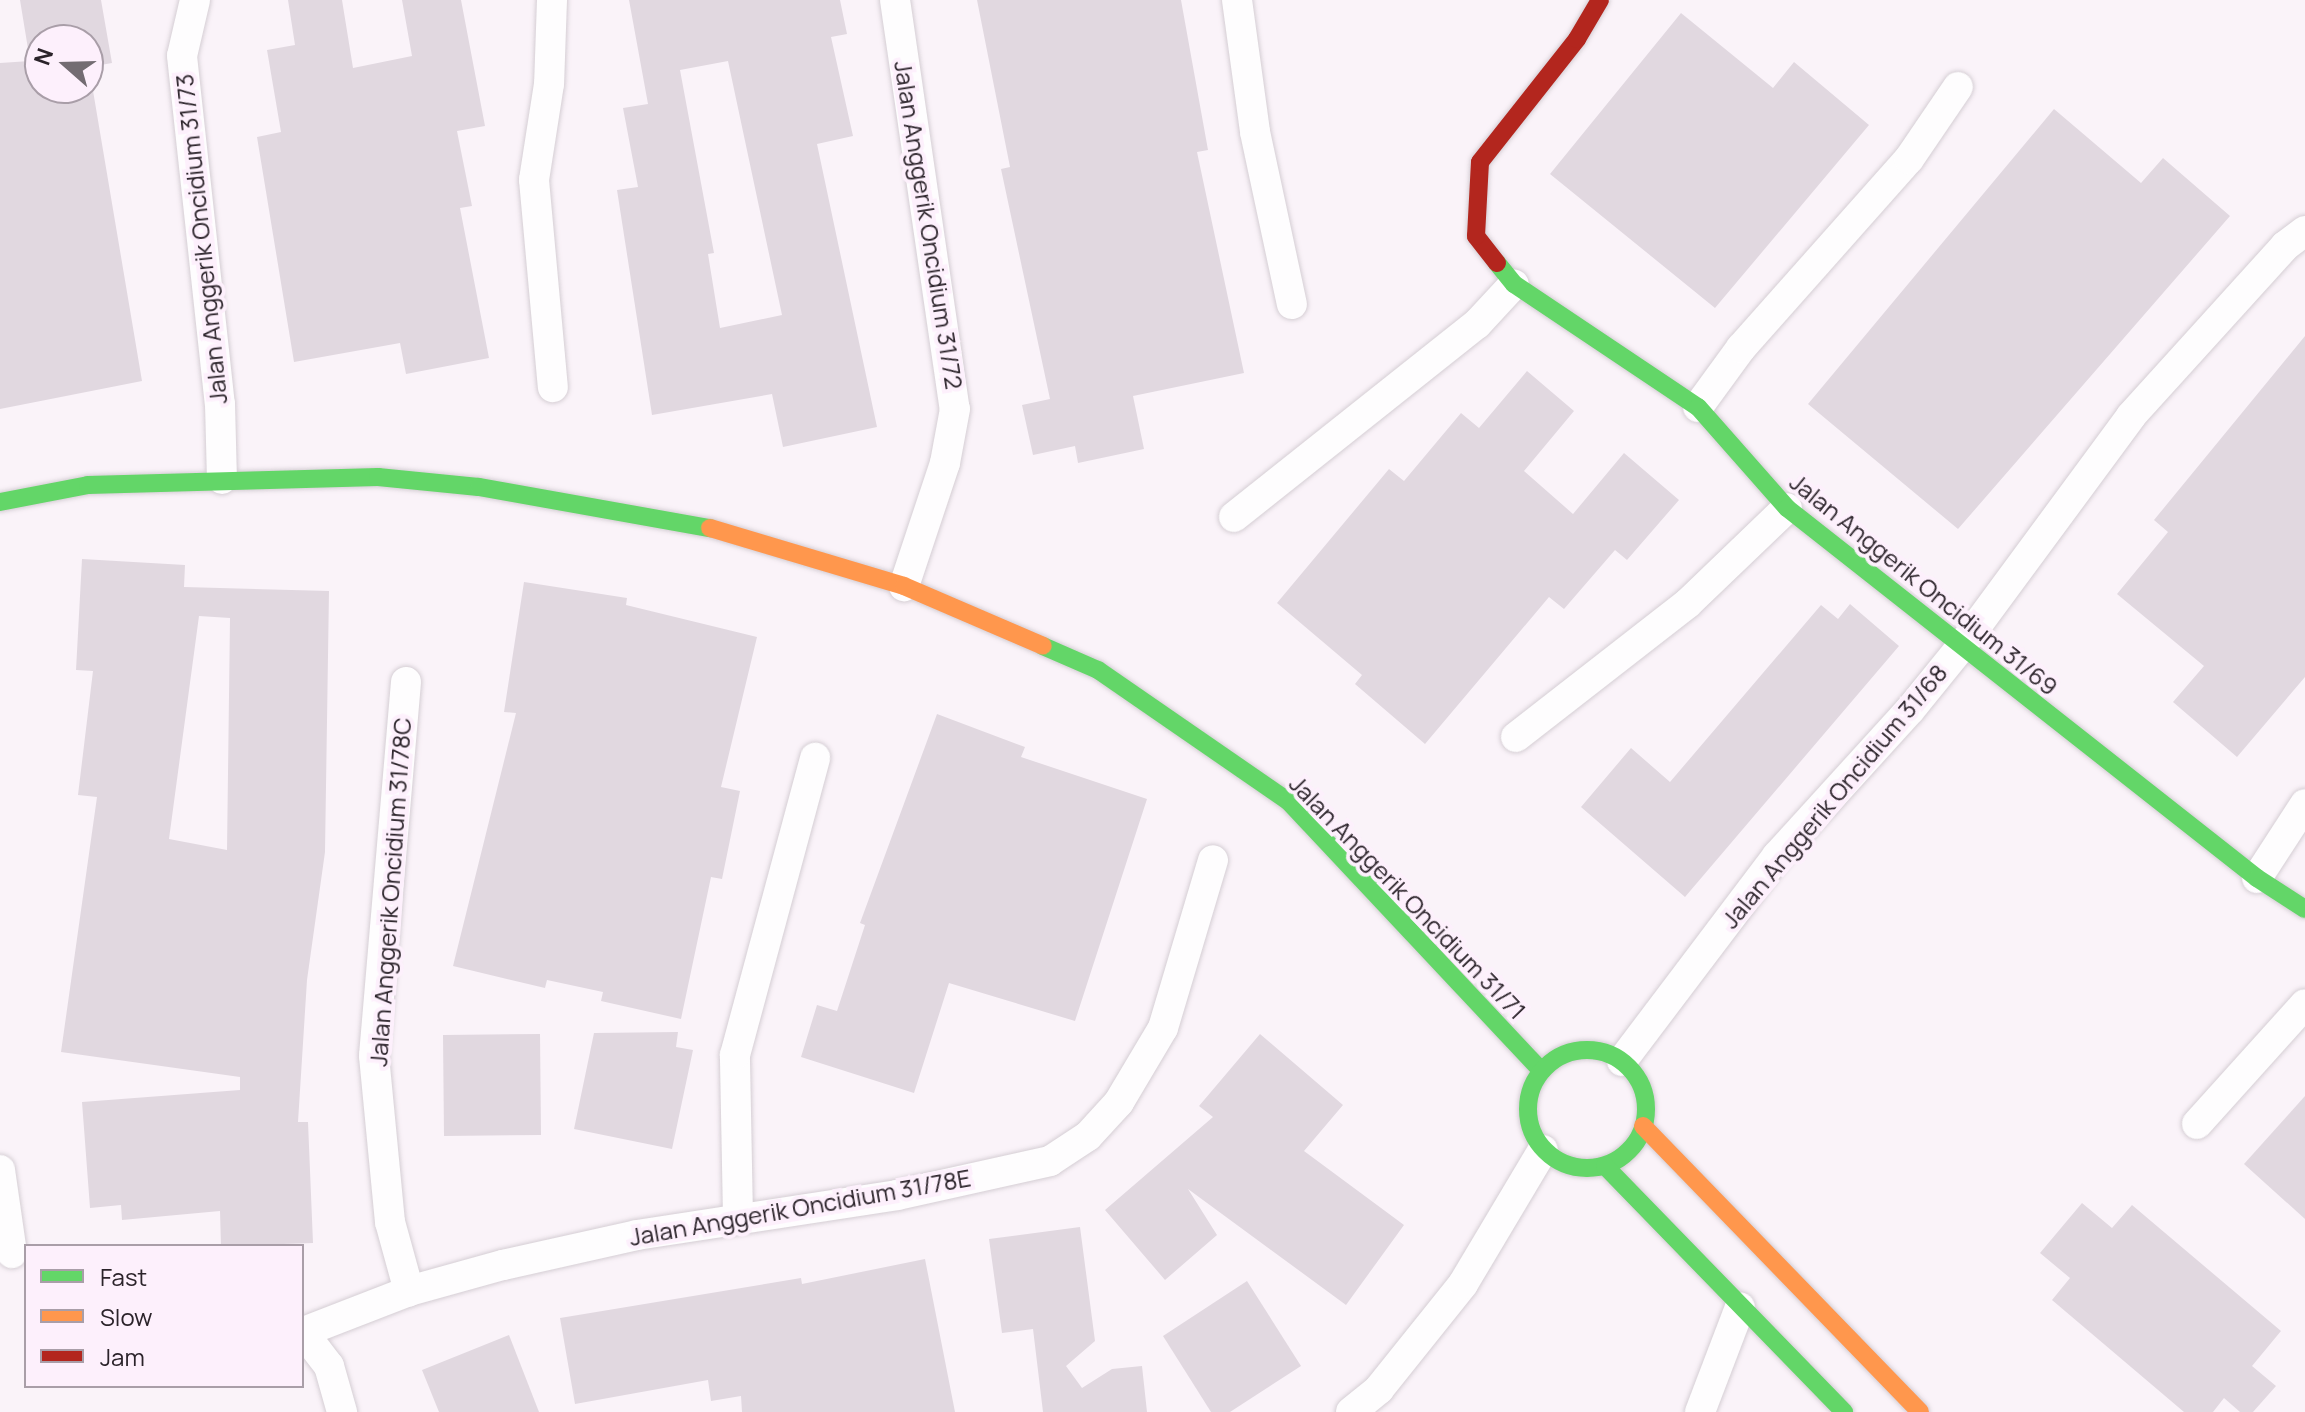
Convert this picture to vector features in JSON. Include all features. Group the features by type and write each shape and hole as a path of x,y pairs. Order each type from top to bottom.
{"street":[{"name":"Jalan Anggerik Oncidium 31/73","path":"195,0 182,56 220,404 222,479"},
{"path":"552,0 549,84 534,180 553,387"},
{"name":"Jalan Anggerik Oncidium 31/72","path":"895,0 955,409 945,463 904,586"},
{"path":"1237,0 1255,132 1292,304"},
{"name":"Jalan Anggerik Oncidium 31/69","path":"1600,0 1577,39 1480,162 1476,236 1514,284 1698,407 1787,508 2257,878 2305,909"},
{"path":"1698,407 1741,348 1909,159 1958,87"},
{"name":"Jalan Anggerik Oncidium 31/68","path":"1622,1061 1777,856 1910,710 1961,647 2131,416 2285,246 2305,231"},
{"path":"1234,517 1477,324 1514,284"},
{"name":"Jalan Anggerik Oncidium 31/71","path":"0,502 88,485 378,477 479,487 717,529 904,586 1098,670 1289,802 1541,1070"},
{"path":"1516,737 1688,603 1787,508"},
{"name":"Jalan Anggerik Oncidium 31/78C","path":"406,682 374,1056 390,1222 409,1291"},
{"path":"738,1217 735,1055 815,758"},
{"path":"2257,878 2305,804"},
{"name":"Jalan Anggerik Oncidium 31/78E","path":"304,1331 409,1291 503,1265 738,1217 897,1195 1050,1161 1088,1136 1119,1102 1163,1028 1213,860"},
{"path":"2197,1124 2305,1004"},
{"path":"1580,1050 1602,1052 1622,1061 1643,1090 1643,1126 1629,1151 1605,1166 1583,1169 1543,1150 1533,1136 1528,1102 1541,1070 1580,1050"},
{"path":"1643,1126 1920,1412"},
{"path":"1351,1412 1379,1389 1463,1284 1543,1150"},
{"path":"1605,1166 1844,1412"},
{"path":"0,1170 13,1256"},
{"path":"1700,1412 1740,1307"},
{"path":"304,1331 329,1366 342,1412"}],"building":[{"path":"20,0 101,0 112,63 104,64 104,24 24,24"},
{"path":"288,0 342,0 353,68 412,56 402,0 461,0 485,126 457,131 472,206 460,208 489,358 406,374 400,343 294,362 257,137 281,132 267,50 295,45"},
{"path":"629,0 840,0 847,34 831,37 853,136 817,144 877,427 783,447 772,394 652,415 617,190 638,187 623,108 648,104","holes":["728,61 782,315 720,328 708,254 714,253 680,70"]},
{"path":"977,0 1181,0 1208,150 1197,152 1244,373 1133,396 1144,449 1078,463 1075,446 1033,455 1022,405 1050,399 1001,169 1010,167"},
{"path":"1681,13 1773,88 1794,62 1869,125 1715,308 1550,174"},
{"path":"24,61 24,104 95,104 142,381 0,409 0,63"},
{"path":"2054,109 2141,183 2163,158 2230,216 1958,529 1808,404"},
{"path":"2305,336 2305,677 2237,757 2173,702 2204,666 2117,594 2168,532 2154,520"},
{"path":"1527,371 1574,411 1524,471 1573,514 1624,453 1679,500 1627,560 1615,550 1564,609 1549,597 1425,744 1355,684 1362,675 1277,603 1389,469 1404,481 1461,413 1479,428"},
{"path":"82,559 185,565 184,587 329,591 325,852 307,980 298,1122 308,1122 313,1243 221,1244 220,1211 122,1220 121,1205 90,1208 82,1102 240,1090 240,1077 61,1052 97,797 78,795 93,671 76,670","holes":["199,616 230,618 227,850 169,839"]},
{"path":"524,582 627,598 626,605 757,637 721,787 740,791 722,879 711,877 681,1019 601,1001 603,992 547,980 545,988 453,966 516,713 504,712"},
{"path":"1850,604 1899,646 1685,897 1581,807 1631,748 1670,782 1821,605 1838,619"},
{"path":"937,714 1025,747 1021,757 1147,799 1075,1021 949,983 914,1093 801,1057 817,1005 837,1011 865,925 860,923"},
{"path":"678,1032 676,1047 693,1050 672,1149 574,1129 594,1033"},
{"path":"540,1034 541,1135 444,1136 443,1035"},
{"path":"1260,1034 1343,1105 1304,1151 1404,1225 1346,1305 1188,1189 1217,1235 1165,1280 1105,1210 1213,1117 1199,1106"},
{"path":"2305,1096 2305,1219 2244,1164"},
{"path":"2082,1203 2112,1228 2132,1205 2281,1331 2252,1366 2276,1386 2253,1412 2240,1412 2224,1398 2213,1412 2184,1412 2052,1300 2070,1278 2040,1253"},
{"path":"1080,1227 1095,1341 1066,1366 1082,1388 1112,1369 1142,1366 1147,1412 1043,1412 1033,1329 1002,1333 989,1239"},
{"path":"925,1259 955,1412 742,1412 741,1396 711,1401 708,1380 575,1404 560,1318 801,1278 802,1284"},
{"path":"1247,1281 1301,1366 1230,1412 1211,1412 1163,1336"},
{"path":"509,1335 539,1412 439,1412 422,1370"}],"traffic: fast":[{"path":"1497,263 1514,284 1698,407 1787,508 2257,878 2305,909"},
{"path":"0,502 88,485 378,477 479,487 710,528"},
{"path":"1043,646 1098,670 1289,802 1541,1070"},
{"path":"1587,1050 1610,1054 1629,1067 1642,1086 1646,1109 1642,1132 1629,1151 1610,1164 1587,1168 1564,1164 1545,1151 1532,1132 1528,1109 1532,1086 1545,1067 1564,1054 1587,1050"},
{"path":"1605,1166 1844,1412"}],"traffic: slow":[{"path":"710,528 904,586 1043,646"},
{"path":"1643,1126 1920,1412"}],"traffic: jam":[{"path":"1497,263 1476,236 1480,162 1577,39 1600,0"}]}
